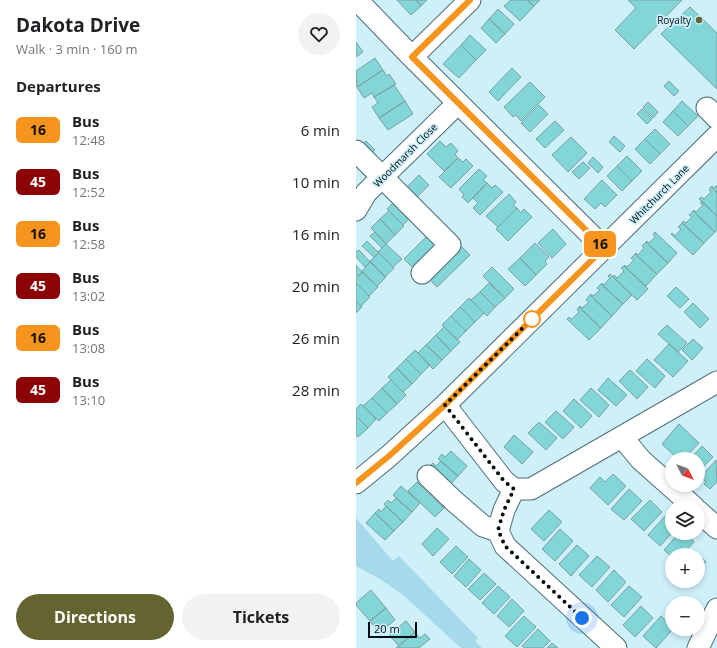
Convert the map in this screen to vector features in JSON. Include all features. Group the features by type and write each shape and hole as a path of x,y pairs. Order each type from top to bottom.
{"street":[{"path":"357,0 412,57 604,248"},
{"path":"412,57 470,0"},
{"name":"Woodmarsh Close","path":"356,210 366,193 458,103"},
{"name":"Whitchurch Lane","path":"356,483 389,456 445,405 717,136"},
{"path":"356,151 450,245 422,272"},
{"path":"445,405 504,481 514,489 531,489 539,486 717,382"},
{"path":"622,437 641,460 686,500"},
{"path":"428,476 454,502 483,526 498,530"},
{"path":"514,489 504,510 498,530 505,546 616,648"},
{"path":"705,517 717,528"},
{"path":"698,648 717,609"}],"shaded area":[{"path":"356,518 393,561 399,556 478,638 475,641 482,648 461,648 403,595 380,579 356,566"}],"building":[{"path":"397,0 416,0 421,6 411,15"},
{"path":"416,0 427,0 421,6"},
{"path":"511,0 527,0 534,6 520,21 504,6"},
{"path":"527,0 540,0 534,6"},
{"path":"628,0 682,0 634,49 615,30 636,8"},
{"path":"690,7 717,33 717,89 661,34"},
{"path":"498,9 514,24 505,34 489,19"},
{"path":"489,19 505,34 496,43 481,28"},
{"path":"470,35 486,50 476,60 461,45"},
{"path":"356,42 363,52 356,57"},
{"path":"461,45 476,60 459,78 443,64"},
{"path":"375,58 383,70 357,87 356,71"},
{"path":"512,68 521,77 498,101 489,92"},
{"path":"383,70 387,76 389,74 396,84 374,97 372,93 364,98 357,87"},
{"path":"669,81 679,91 674,96 664,86"},
{"path":"530,82 545,97 521,121 516,115 513,117 504,107"},
{"path":"394,85 405,101 379,118 372,107 378,103 374,97"},
{"path":"405,101 413,114 388,130 379,118"},
{"path":"682,101 698,116 688,126 673,111"},
{"path":"648,102 658,112 653,118 643,108"},
{"path":"539,105 548,114 530,132 521,123"},
{"path":"642,109 652,119 647,124 637,114"},
{"path":"673,111 688,126 678,136 663,122"},
{"path":"555,121 564,130 545,148 536,139"},
{"path":"655,129 670,144 660,154 645,139"},
{"path":"614,136 625,146 620,152 609,142"},
{"path":"571,137 587,153 568,172 552,155"},
{"path":"645,139 660,154 650,164 635,149"},
{"path":"366,141 375,150 369,155 360,146"},
{"path":"440,141 446,147 451,143 458,151 455,154 458,158 444,171 427,154"},
{"path":"627,156 642,171 632,181 617,166"},
{"path":"593,157 603,167 598,173 588,163"},
{"path":"458,158 463,162 466,159 473,166 451,188 439,177"},
{"path":"583,162 590,168 579,179 572,172"},
{"path":"617,166 632,181 622,191 607,176"},
{"path":"479,169 487,176 483,180 487,183 468,203 462,197 464,195 459,189"},
{"path":"419,175 429,185 417,197 407,187"},
{"path":"602,180 617,195 605,207 601,203 595,209 584,199"},
{"path":"487,183 492,188 495,185 503,192 480,215 473,208 478,203 473,198"},
{"path":"717,185 717,193 711,187 712,186 714,188"},
{"path":"711,187 717,193 717,216 699,199 701,197 704,199 711,192 709,190"},
{"path":"509,194 516,202 513,205 517,208 498,227 486,216"},
{"path":"397,199 413,215 403,225 387,209"},
{"path":"702,201 717,216 717,229 715,232 693,211 694,210 696,212 703,205 700,203"},
{"path":"517,208 521,213 524,209 532,217 508,241 496,229"},
{"path":"389,211 404,226 395,235 380,219"},
{"path":"693,211 715,232 704,243 682,223 683,221 686,223 692,217 689,215"},
{"path":"380,219 395,235 386,244 371,228"},
{"path":"682,223 704,243 693,255 671,234 672,233 675,236 681,229 678,227"},
{"path":"553,229 566,244 552,258 538,243"},
{"path":"375,232 386,244 382,248 370,236"},
{"path":"655,232 677,253 668,263 646,242 647,241 649,243 655,237 653,234"},
{"path":"430,233 439,242 413,268 404,259"},
{"path":"367,241 379,253 374,257 362,246"},
{"path":"646,242 668,263 657,274 635,254 636,253 638,255 644,248 642,246"},
{"path":"535,243 549,257 545,261 547,264 536,275 520,258"},
{"path":"386,244 402,259 393,267 378,252"},
{"path":"461,246 470,255 437,287 428,278"},
{"path":"359,250 370,262 365,267 356,257 356,252"},
{"path":"379,253 394,268 385,277 370,261"},
{"path":"635,254 657,274 646,286 624,266 625,265 627,267 634,260 631,258"},
{"path":"520,258 536,275 525,286 508,269"},
{"path":"370,262 386,277 377,286 362,271"},
{"path":"356,265 362,272 358,277 356,275"},
{"path":"624,266 648,289 637,300 613,277 614,275 617,278 624,271 621,268"},
{"path":"492,267 514,289 505,298 483,276"},
{"path":"362,272 378,287 369,296 356,283 356,278"},
{"path":"610,274 632,295 623,304 601,284 602,283 604,285 610,278 608,276"},
{"path":"356,283 370,297 361,306 356,301"},
{"path":"489,283 505,298 495,307 480,292"},
{"path":"601,284 623,304 612,316 590,295 591,294 593,296 600,290 597,288"},
{"path":"676,287 689,299 680,308 667,296"},
{"path":"480,292 495,307 487,316 471,300"},
{"path":"590,295 612,316 601,328 579,307 580,306 582,308 589,302 586,300"},
{"path":"469,298 484,313 475,322 460,307"},
{"path":"356,301 362,307 356,313"},
{"path":"693,303 709,319 700,328 684,312"},
{"path":"460,307 475,322 466,331 451,316"},
{"path":"579,307 601,328 589,340 567,319 569,317 572,319 579,312 577,310"},
{"path":"451,316 466,331 457,340 442,325"},
{"path":"667,325 687,343 678,352 658,334"},
{"path":"444,327 460,342 451,351 436,335"},
{"path":"436,335 451,351 442,360 426,345"},
{"path":"693,339 703,348 692,360 682,350"},
{"path":"669,344 688,361 673,377 654,360"},
{"path":"426,345 442,360 433,369 418,353"},
{"path":"415,350 430,365 421,374 406,359"},
{"path":"406,359 421,374 412,384 397,368"},
{"path":"647,359 665,376 655,388 636,371"},
{"path":"397,368 412,384 403,392 388,377"},
{"path":"630,370 648,387 637,399 619,381"},
{"path":"608,378 627,395 616,406 598,390"},
{"path":"391,380 406,395 397,404 382,388"},
{"path":"382,388 397,404 387,413 372,398"},
{"path":"591,388 609,405 599,417 580,400"},
{"path":"372,398 387,413 379,421 363,406"},
{"path":"574,399 592,416 581,428 563,411"},
{"path":"361,404 376,419 368,428 356,416 356,409"},
{"path":"556,411 574,427 563,439 545,422"},
{"path":"356,416 368,428 358,437 356,435"},
{"path":"539,422 557,438 546,450 528,433"},
{"path":"679,424 699,443 691,452 671,452 662,444"},
{"path":"514,435 533,452 522,464 504,447"},
{"path":"702,446 713,457 705,465 705,452 696,452"},
{"path":"451,451 467,466 458,476 438,459 442,454 445,457"},
{"path":"716,460 717,482 710,489 705,485 705,472"},
{"path":"441,461 458,476 449,486 429,467 433,463 436,466"},
{"path":"613,474 626,486 608,505 590,488 600,477 605,482"},
{"path":"417,482 444,508 435,517 408,491"},
{"path":"401,486 420,503 412,512 393,495"},
{"path":"629,489 642,501 624,520 611,509"},
{"path":"396,498 412,512 403,522 384,504 388,500 391,503"},
{"path":"650,500 662,512 644,531 631,519"},
{"path":"386,506 403,522 394,531 375,513 379,509 381,512"},
{"path":"549,510 562,522 544,541 531,529"},
{"path":"375,513 394,531 385,540 366,523"},
{"path":"665,516 666,540 660,546 648,535"},
{"path":"437,528 449,539 433,556 422,544"},
{"path":"560,529 573,541 555,561 542,549"},
{"path":"673,540 692,540 694,542 688,548 666,548"},
{"path":"577,545 589,556 571,576 559,564"},
{"path":"456,546 468,557 452,574 440,562"},
{"path":"597,556 610,567 592,587 579,575"},
{"path":"469,559 481,570 466,587 454,576"},
{"path":"614,570 626,582 608,602 596,590"},
{"path":"484,573 496,584 480,600 468,589"},
{"path":"498,586 510,597 494,614 482,603"},
{"path":"629,586 642,597 624,617 611,605"},
{"path":"371,590 386,608 370,621 356,605 356,603"},
{"path":"512,599 524,611 509,627 497,616"},
{"path":"641,606 653,618 635,637 623,625"},
{"path":"386,608 395,620 379,633 370,621"},
{"path":"524,616 536,627 517,647 505,636"},
{"path":"661,616 665,620 665,636 667,636 656,648 643,636"},
{"path":"406,621 415,632 399,646 389,635"},
{"path":"538,629 550,641 543,648 525,648 522,646"},
{"path":"415,632 420,638 425,634 430,639 419,648 396,648"},
{"path":"552,643 558,648 547,648"}],"bus line":[{"name":"16","path":"356,483 389,456 445,405 604,248 412,57 470,0"}],"place":[{"name":"Royalty","path":"699,20"}],"route":[{"path":"532,319 445,405 504,481 514,489 504,510 498,530 505,546 582,618"}]}
